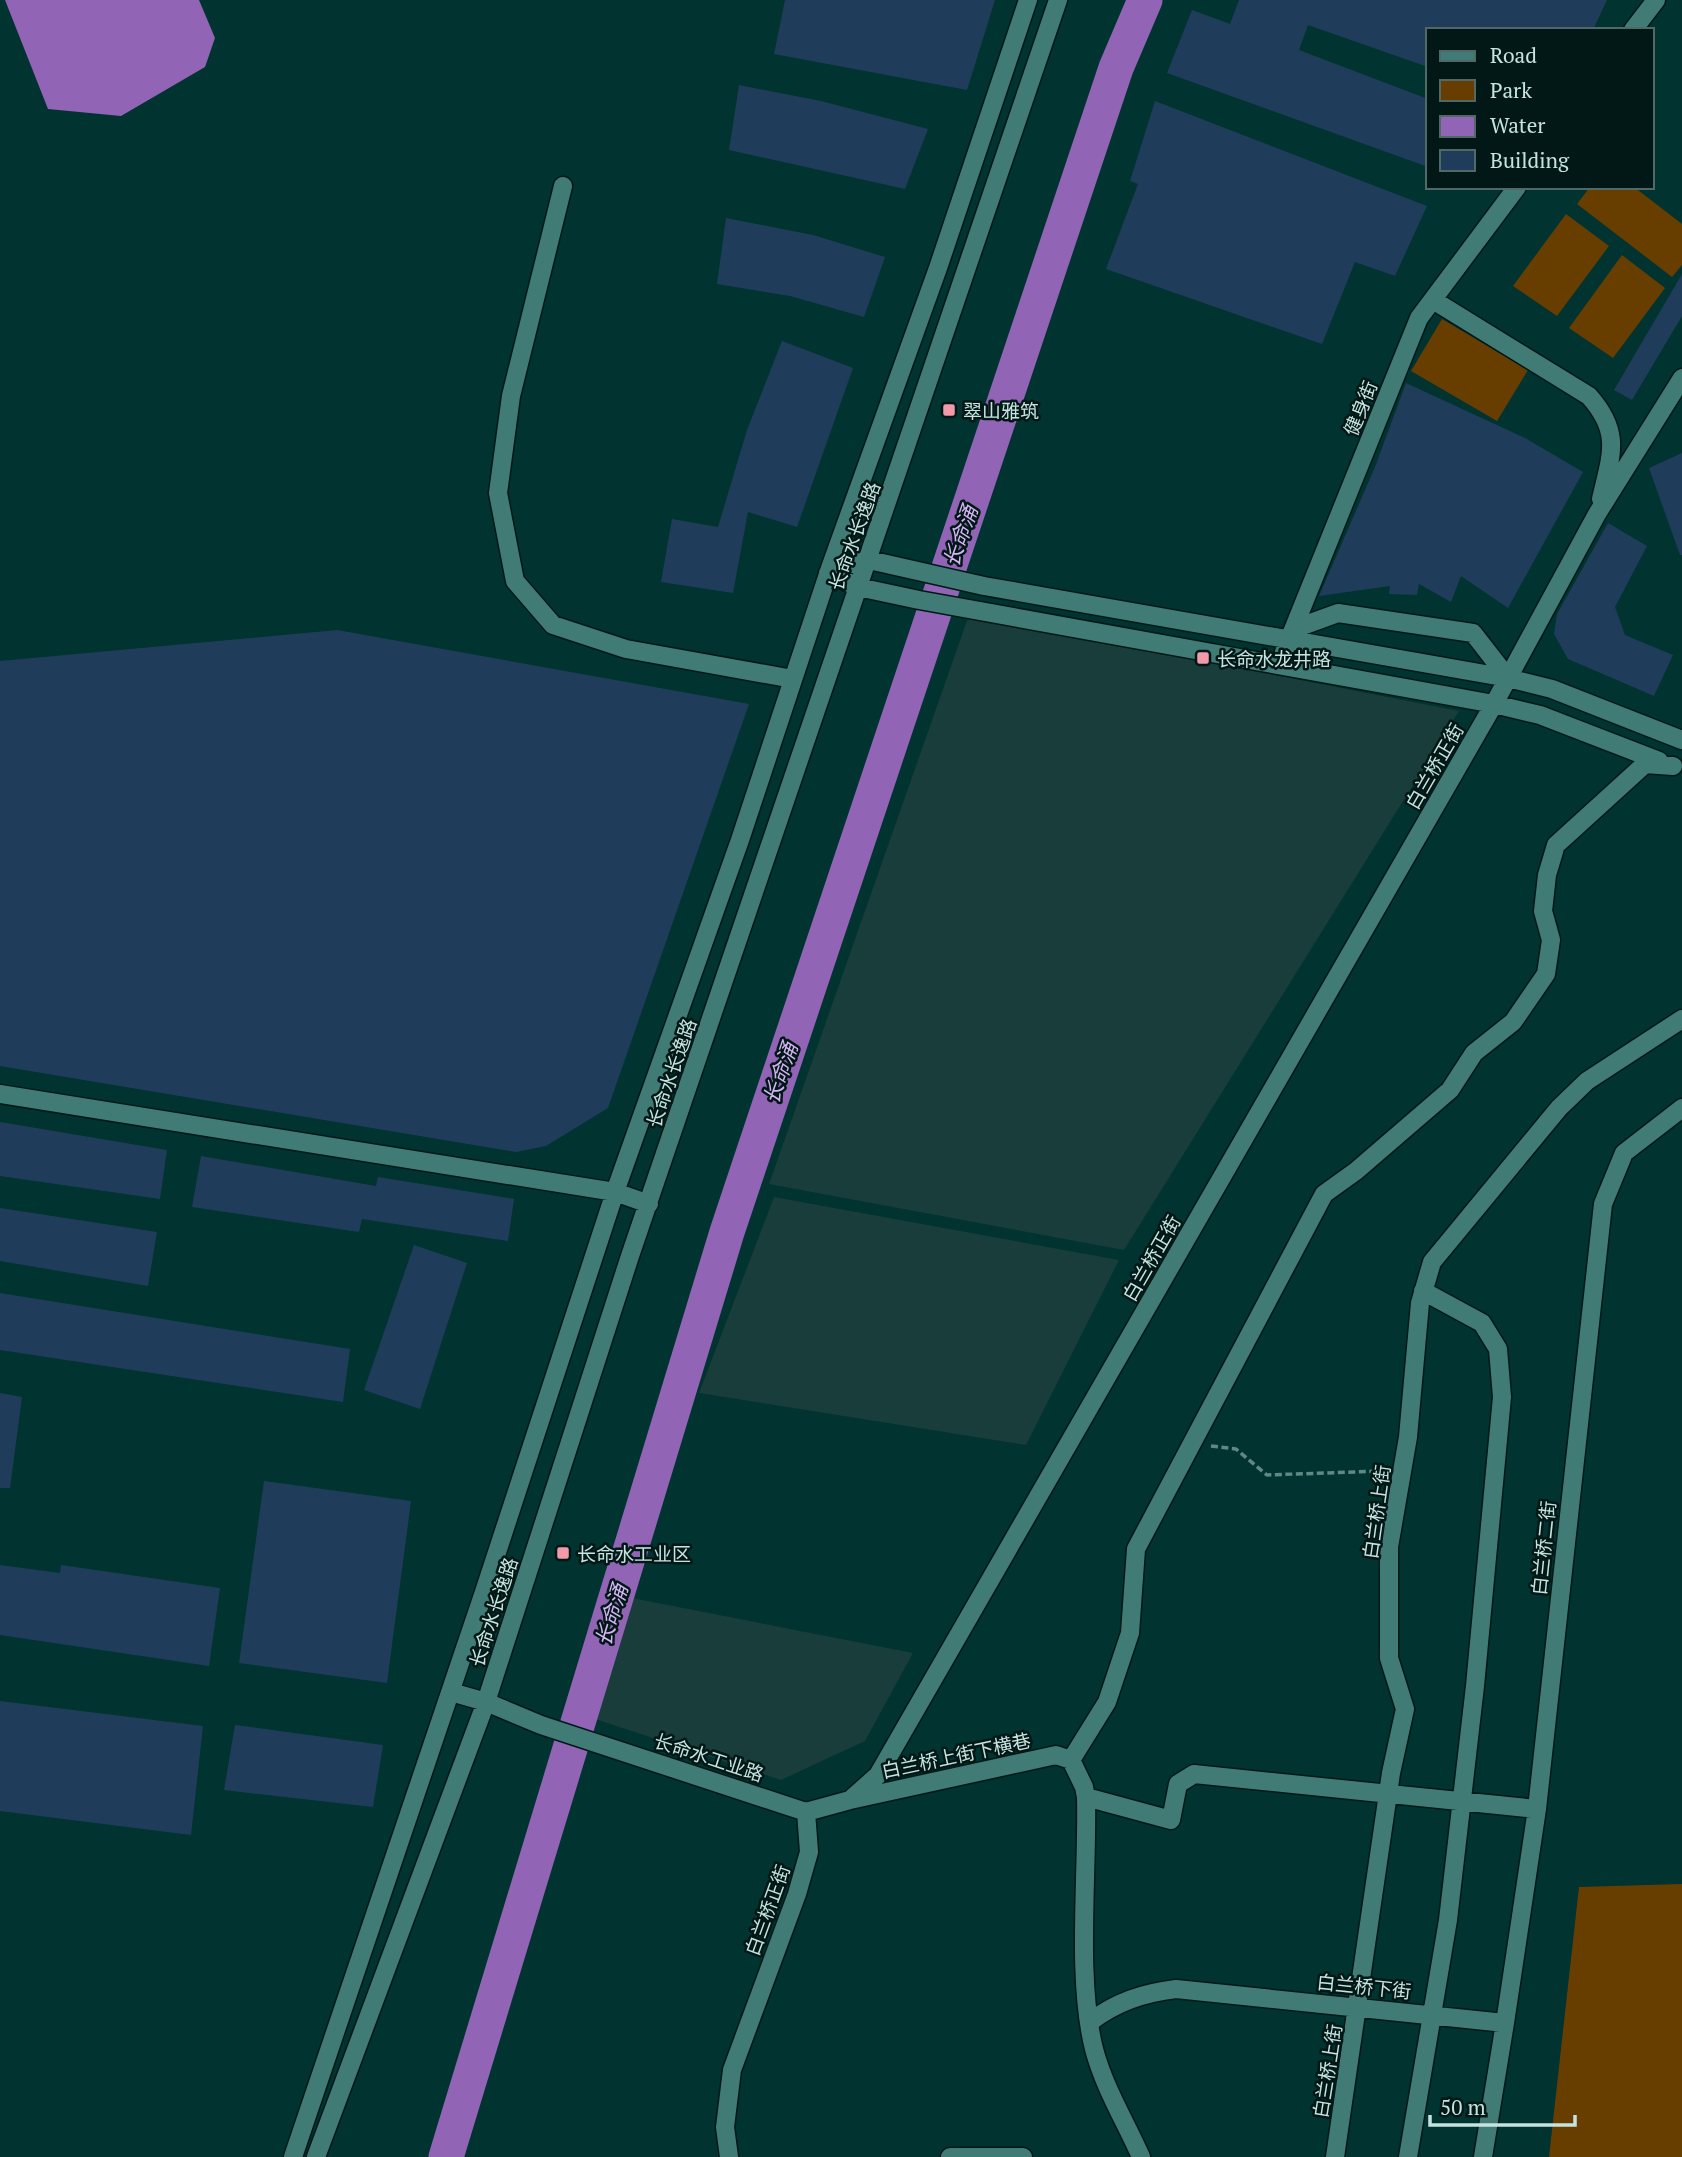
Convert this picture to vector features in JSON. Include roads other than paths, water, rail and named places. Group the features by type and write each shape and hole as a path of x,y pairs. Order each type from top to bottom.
{"street":[{"name":"长命水长逸路","path":"293,2157 451,1692 615,1192 740,840 829,571 938,268 1028,0"},
{"name":"长命水长逸路","path":"316,2157 486,1702 649,1204 1058,0"},
{"path":"1635,28 1656,0"},
{"path":"563,186 511,396 498,493 515,581 553,625 626,649 793,679"},
{"name":"健身街","path":"1279,665 1419,318 1516,189"},
{"path":"1433,300 1589,396 1606,415 1612,439 1597,514"},
{"name":"白兰桥正街","path":"729,2157 725,2127 732,2070 797,1894 808,1853 806,1812 850,1800 878,1775 1494,704 1597,514 1682,378"},
{"path":"829,571 869,560 984,586 1291,636 1508,678 1552,689 1682,740"},
{"path":"829,571 858,587 919,600 1494,704 1540,715 1677,768"},
{"path":"1291,636 1338,613 1473,633 1508,678"},
{"path":"1141,2157 1105,2083 1093,2048 1086,1982 1086,1797 1071,1760 1107,1702 1130,1633 1136,1549 1324,1194 1356,1171 1450,1090 1474,1053 1513,1022 1545,974 1551,940 1543,911 1547,875 1556,845 1645,764 1677,768"},
{"name":"白兰桥上街","path":"1335,2157 1388,1794 1405,1709 1389,1658 1389,1547 1403,1470 1423,1292 1432,1262 1559,1108 1587,1081 1682,1019"},
{"path":"0,1094 615,1192 649,1204"},
{"name":"白兰桥二街","path":"1505,2023 1536,1809 1603,1204 1624,1153 1682,1108"},
{"path":"1408,2157 1448,1920 1475,1686 1502,1396 1498,1349 1482,1323 1423,1292"},
{"path":"451,1692 486,1702"},
{"name":"长命水工业路","path":"486,1702 541,1725 806,1812"},
{"name":"白兰桥上街下横巷","path":"850,1800 1056,1755 1071,1760"},
{"path":"1086,1797 1171,1821 1178,1784 1194,1774 1536,1809"},
{"name":"白兰桥下街","path":"1090,2022 1108,2008 1148,1992 1175,1989 1505,2023"},
{"path":"1483,2157 1505,2023"},
{"path":"950,2157 1023,2157"}],"water":[{"path":"5,0 199,0 215,38 205,67 121,116 48,109"}],"waterway":[{"name":"长命涌","path":"446,2157 727,1232 1116,68 1145,0"}],"place":[{"name":"翠山雅筑","path":"949,410"},
{"name":"长命水龙井路","path":"1203,658"},
{"name":"长命水工业区","path":"563,1553"}]}
